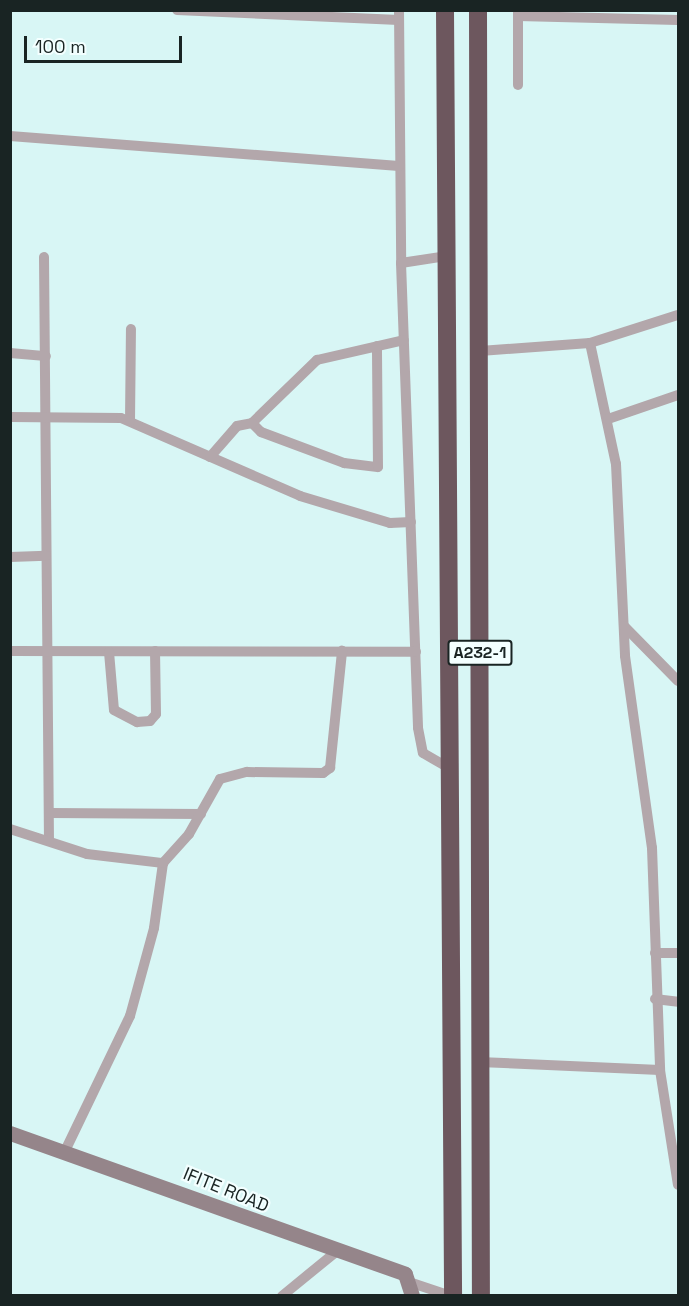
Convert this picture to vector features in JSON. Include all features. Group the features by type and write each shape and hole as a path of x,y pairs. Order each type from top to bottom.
{"highway":[{"name":"A232-1","path":"445,10 447,767 452,1296"},
{"name":"A232-1","path":"478,10 479,1062 482,1296"}],"street":[{"path":"177,10 399,15 401,263 416,652 423,753 447,767"},
{"path":"518,85 518,13 678,20"},
{"path":"10,136 399,166"},
{"path":"401,263 447,256"},
{"path":"44,257 49,840"},
{"path":"480,351 590,343 678,315"},
{"path":"130,421 131,329"},
{"path":"210,457 237,426 252,423 317,360 404,340"},
{"path":"590,343 616,464 628,692 649,820 655,999 660,1070 675,1135 678,1185"},
{"path":"252,423 261,432 334,459 378,466 377,346"},
{"path":"10,353 46,356"},
{"path":"608,419 678,395"},
{"path":"10,417 130,421 300,496 390,523 411,522"},
{"path":"10,557 46,556"},
{"path":"624,626 678,681"},
{"path":"10,651 47,653 416,652"},
{"path":"109,652 114,710 124,719 144,722 156,714 155,651"},
{"path":"65,1151 130,1016 154,928 164,863 201,814 220,779 230,774 323,773 330,768 342,651"},
{"path":"50,813 201,814"},
{"path":"10,829 87,854 164,863"},
{"path":"655,953 678,953"},
{"path":"655,999 678,1002"},
{"path":"479,1062 660,1070"},
{"name":"IFITE ROAD","path":"10,1133 405,1274 416,1288"},
{"path":"282,1296 337,1251"},
{"path":"416,1288 452,1296"}]}
